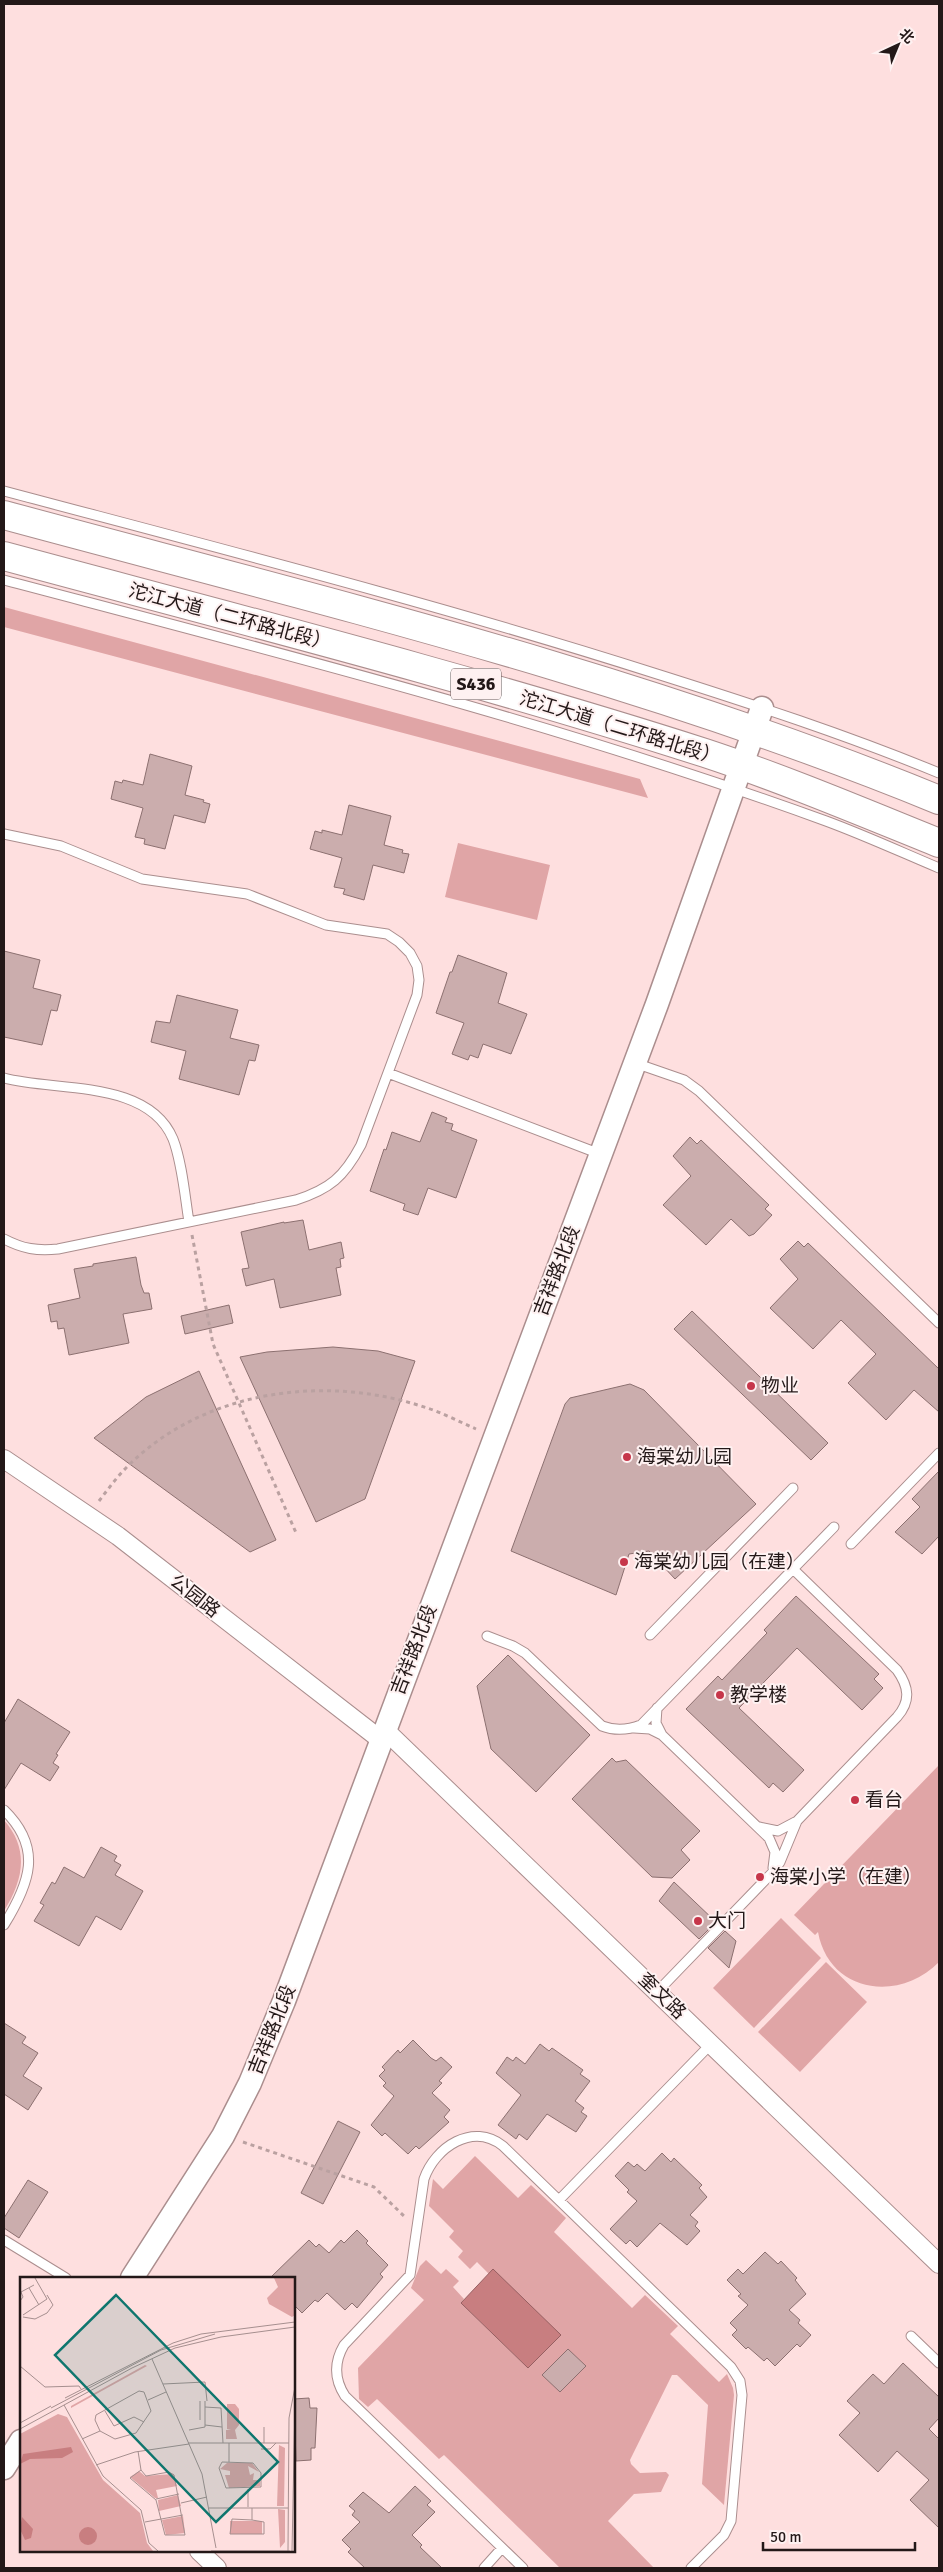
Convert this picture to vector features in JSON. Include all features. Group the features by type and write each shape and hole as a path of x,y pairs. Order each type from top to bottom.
{"highway":[{"name":"沱江大道（二环路北段）","path":"4,515 758,719 877,774 939,800"},
{"name":"沱江大道（二环路北段）","path":"4,556 509,693 737,777 939,843"}],"street":[{"name":"吉祥路北段","path":"133,2277 224,2136 250,2083 284,2001 657,1004 758,719"},
{"name":"公园路","path":"4,1459 118,1536 383,1734"},
{"name":"奎文路","path":"383,1734 657,1992 939,2264"},
{"path":"4,2468 20,2443"},
{"path":"200,2552 217,2568"}],"lane":[{"path":"4,491 521,630 758,719 885,751 939,773"},
{"path":"4,580 737,777 828,822 939,868"},
{"path":"4,834 61,846 142,879 246,894 326,925 386,934 399,942 410,953 417,966 419,980 417,995 362,1145 353,1161 332,1185 317,1193 296,1200 58,1249 38,1251 20,1247 4,1239"},
{"path":"635,1063 684,1080 699,1091 939,1324"},
{"path":"388,1073 600,1154"},
{"path":"4,1078 28,1084 113,1094 135,1100 149,1109 163,1122 173,1140 189,1222"},
{"path":"851,1544 939,1453"},
{"path":"650,1635 793,1488"},
{"path":"633,1728 640,1725 658,1707 834,1527"},
{"path":"756,1825 778,1830 788,1827 797,1820 897,1717 907,1703 908,1696 905,1681 897,1670 793,1569"},
{"path":"487,1636 525,1653 602,1726 612,1730 650,1729 662,1735 769,1838 775,1852 772,1873"},
{"path":"658,1707 656,1723 662,1735"},
{"path":"4,1810 17,1824 26,1841 29,1859 28,1874 20,1899 4,1925"},
{"path":"657,1992 772,1873 780,1862 797,1820"},
{"path":"559,2200 711,2044"},
{"path":"523,2568 351,2402 338,2383 336,2362 344,2344 410,2275 426,2173 432,2163 448,2146 464,2137 484,2136 496,2141 731,2367 741,2385 731,2521 724,2535 691,2568"},
{"path":"4,2240 64,2277"},
{"path":"911,2336 939,2363"},
{"path":"484,2568 502,2548"}],"path":[{"path":"189,1222 213,1344 297,1535"},
{"path":"94,1508 116,1480 143,1452 203,1415 238,1402 298,1391 357,1392 427,1408 494,1436"},
{"path":"224,2136 374,2187 417,2229"}],"shaded area":[{"path":"4,607 640,779 648,798 4,627"},
{"path":"458,843 550,865 537,920 445,897"},
{"path":"939,1765 939,1962 923,1975 905,1983 886,1987 868,1985 851,1979 836,1968 825,1952 818,1932 815,1935 794,1915"},
{"path":"4,1820 18,1843 21,1865 16,1888 4,1911"},
{"path":"781,1918 821,1958 754,2028 713,1988"},
{"path":"826,1962 867,2002 800,2072 758,2032"},
{"path":"475,2156 518,2198 531,2185 566,2218 554,2232 632,2308 645,2295 678,2326 670,2334 719,2382 727,2374 734,2395 724,2505 702,2484 708,2405 677,2375 672,2375 630,2460 631,2464 640,2473 666,2472 669,2475 661,2492 634,2494 608,2521 654,2568 560,2568 444,2455 439,2459 377,2399 368,2407 359,2399 358,2368 424,2300 411,2288 420,2266 426,2260 441,2274 446,2269 459,2281 453,2287 464,2299 461,2303 528,2368 560,2335 493,2270 489,2274 477,2262 470,2269 458,2257 463,2251 449,2237 454,2231 429,2206 433,2179 443,2189"},
{"path":"493,2269 561,2335 528,2368 461,2303"}],"building":[{"path":"150,754 192,766 185,795 204,800 203,802 210,804 205,823 174,815 165,849 144,844 145,839 135,837 143,808 111,799 115,781 122,783 123,780 143,785"},
{"path":"349,805 391,816 384,845 403,850 402,853 409,854 404,873 373,865 364,900 343,894 345,889 334,887 342,858 310,849 315,831 322,833 322,830 342,835"},
{"path":"4,951 40,960 33,988 61,995 57,1011 51,1010 42,1045 4,1037"},
{"path":"458,955 507,973 498,1003 527,1014 511,1054 483,1044 478,1058 470,1055 468,1060 452,1054 464,1023 436,1013"},
{"path":"177,995 238,1010 230,1038 259,1045 255,1061 249,1060 239,1095 179,1079 186,1051 151,1042 156,1021 170,1023"},
{"path":"432,1112 447,1118 445,1122 453,1124 451,1130 477,1140 456,1198 428,1188 418,1215 403,1210 405,1204 370,1191 384,1149 386,1150 392,1132 420,1142"},
{"path":"690,1137 697,1144 701,1140 769,1205 765,1209 772,1215 754,1234 749,1236 731,1219 706,1245 663,1205 691,1176 673,1156"},
{"path":"303,1220 309,1250 341,1242 344,1258 340,1259 341,1267 336,1268 341,1295 280,1308 274,1279 246,1286 242,1269 249,1268 241,1232 284,1222"},
{"path":"798,1241 804,1247 808,1243 939,1369 939,1412 914,1390 886,1420 848,1383 876,1354 841,1320 813,1349 770,1308 798,1279 780,1259"},
{"path":"136,1257 141,1285 144,1293 149,1293 152,1309 123,1314 129,1343 69,1355 64,1328 58,1329 57,1321 51,1322 48,1305 80,1298 74,1269"},
{"path":"229,1305 233,1323 185,1334 181,1316"},
{"name":"物业","path":"692,1311 828,1443 811,1460 674,1329"},
{"path":"333,1347 378,1351 415,1361 365,1499 316,1522 240,1357 267,1352"},
{"path":"199,1371 276,1540 250,1552 94,1438 146,1397"},
{"name":"海棠幼儿园","path":"630,1384 644,1390 756,1504 675,1579 649,1551 629,1554 616,1595 511,1551 565,1404 570,1398"},
{"path":"939,1471 939,1536 922,1554 895,1532 920,1507 912,1499"},
{"name":"教学楼","path":"796,1596 879,1674 874,1679 883,1688 862,1710 797,1648 739,1708 804,1770 783,1792 773,1783 769,1788 686,1709 718,1676 722,1680 767,1633 764,1630"},
{"path":"508,1655 590,1735 536,1792 491,1749 477,1686"},
{"path":"18,1699 70,1732 56,1754 58,1755 53,1763 59,1767 50,1781 21,1763 4,1790 4,1723"},
{"path":"612,1758 616,1762 626,1760 700,1831 681,1850 690,1860 672,1878 652,1877 572,1799"},
{"path":"101,1847 117,1856 114,1861 121,1865 115,1875 143,1891 121,1930 96,1916 79,1946 34,1921 44,1905 40,1903 52,1882 55,1884 64,1867 84,1878"},
{"path":"674,1882 716,1922 699,1939 659,1901"},
{"path":"725,1931 736,1941 729,1968 708,1948"},
{"path":"4,2023 26,2037 22,2043 38,2053 23,2076 42,2088 28,2110 4,2094"},
{"path":"413,2040 431,2058 436,2061 441,2057 452,2067 439,2081 442,2083 432,2093 450,2110 444,2117 449,2122 419,2149 416,2146 408,2154 385,2133 382,2136 371,2125 394,2096 383,2086 386,2083 379,2076 385,2070 382,2067 398,2050 400,2053"},
{"path":"540,2044 549,2051 552,2048 583,2070 580,2074 590,2081 575,2101 584,2108 581,2112 587,2116 576,2132 547,2114 527,2140 519,2134 516,2139 498,2125 521,2095 496,2073 507,2057 513,2061 516,2057 525,2064"},
{"path":"338,2121 360,2132 323,2204 301,2193"},
{"path":"662,2153 671,2162 674,2158 702,2185 699,2188 707,2197 690,2215 698,2222 695,2226 700,2231 687,2245 660,2223 637,2247 630,2240 626,2244 610,2229 637,2201 627,2192 629,2190 615,2176 628,2162 634,2167 637,2164 645,2171"},
{"path":"28,2180 48,2192 19,2238 4,2228 4,2218"},
{"path":"357,2230 368,2241 366,2243 388,2265 380,2274 383,2277 357,2308 352,2303 345,2310 327,2293 318,2302 315,2300 302,2313 295,2306 295,2277 271,2277 309,2240 316,2247 319,2244 329,2253 341,2240 344,2243"},
{"path":"765,2252 778,2264 781,2261 797,2278 795,2280 806,2294 789,2310 800,2320 798,2323 811,2335 800,2347 797,2344 775,2366 767,2358 764,2361 748,2347 746,2349 732,2335 737,2330 730,2323 748,2305 738,2296 741,2294 727,2280 738,2269 743,2274"},
{"path":"568,2349 586,2366 560,2392 542,2375"},
{"path":"903,2363 939,2397 939,2418 929,2429 939,2439 939,2528 910,2500 929,2480 897,2451 878,2472 839,2435 860,2413 847,2401 873,2374 884,2384"},
{"path":"309,2398 310,2408 317,2408 315,2448 311,2448 311,2460 296,2461 295,2399"},
{"path":"415,2486 431,2501 427,2505 435,2512 412,2535 422,2545 420,2547 442,2568 365,2568 348,2552 351,2549 342,2540 360,2522 352,2515 355,2511 349,2506 363,2492 389,2513"}],"place":[{"name":"物业","path":"751,1386"},
{"name":"海棠幼儿园","path":"627,1457"},
{"name":"海棠幼儿园（在建）","path":"624,1562"},
{"name":"教学楼","path":"720,1695"},
{"name":"看台","path":"855,1800"},
{"name":"海棠小学（在建）","path":"760,1877"},
{"name":"大门","path":"698,1921"}]}
